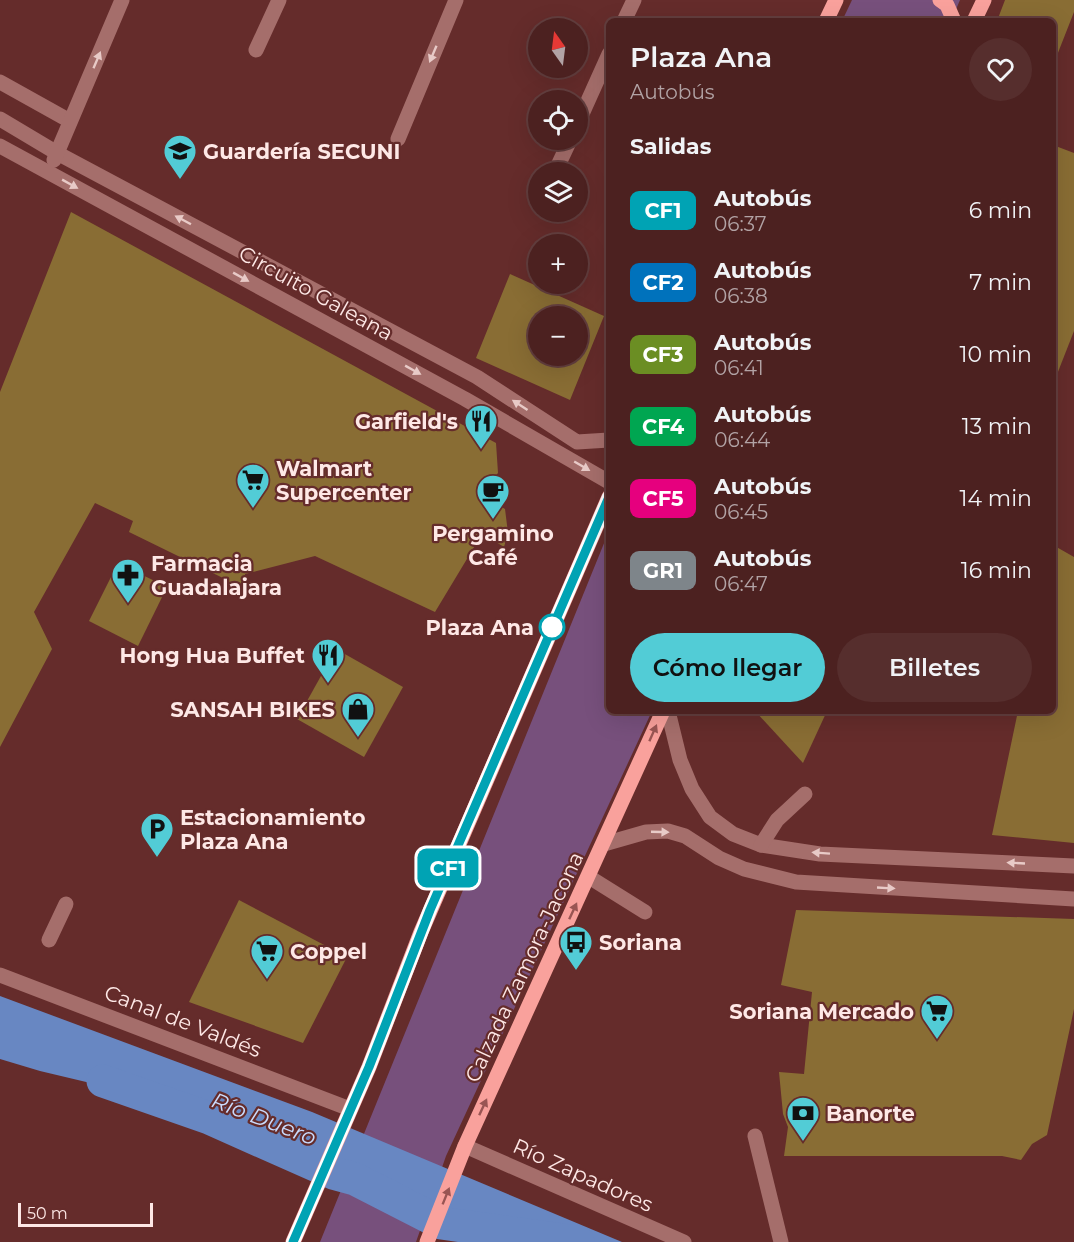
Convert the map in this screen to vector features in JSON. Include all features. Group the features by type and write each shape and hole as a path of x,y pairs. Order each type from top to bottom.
{"main road":[{"path":"827,18 836,0"},
{"path":"940,0 947,5 953,18"},
{"path":"975,18 984,0"},
{"path":"293,1242 435,900 606,504"},
{"name":"Calzada Zamora-Jacona","path":"429,1237 465,1146 662,714"}],"street":[{"path":"50,173 122,0"},
{"path":"256,50 279,0"},
{"path":"398,139 456,0"},
{"path":"625,18 634,0"},
{"path":"588,101 606,61"},
{"path":"0,82 72,118"},
{"name":"Circuito Galeana","path":"0,119 57,153 477,377 577,442 606,440"},
{"name":"Circuito Galeana","path":"0,146 465,399 606,480"},
{"path":"465,399 477,377"},
{"path":"669,714 680,760 692,789 710,817 733,834 761,845 820,854 1074,866"},
{"path":"761,845 777,820 805,794"},
{"path":"604,844 646,832 668,831 685,836 719,858 744,869 796,882 1074,898"},
{"path":"589,877 645,912"},
{"path":"49,940 66,904"},
{"name":"Canal de Valdés","path":"0,975 348,1113"},
{"path":"755,1136 781,1242"},
{"name":"Río Zapadores","path":"465,1146 684,1242"}],"shaded area":[{"path":"852,0 960,0 952,18 843,18"},
{"path":"606,538 606,714 651,714 446,1156 416,1242 320,1242"}],"water":[{"name":"Río Duero","path":"0,996 312,1112 622,1242 491,1242 303,1154 166,1101 40,1071 0,1059"}],"building":[{"path":"1005,0 1074,0 1074,12 1056,58 1056,18 998,18"},
{"path":"1056,146 1074,153 1074,331 1056,377"},
{"name":"Plaza Ana","path":"71,212 496,443 498,473 480,494 505,509 508,533 504,547 491,539 479,539 435,612 315,556 245,574 246,591 226,594 225,579 129,532 133,521 95,503 34,612 52,649 0,747 0,392"},
{"path":"510,274 528,282 528,294 555,294 582,306 528,306 528,366 584,366 570,400 476,358"},
{"path":"588,309 604,316 588,356"},
{"path":"1056,547 1074,557 1074,843 992,835 1017,714 1056,714"},
{"name":"Farmacia Guadalajara","path":"118,563 167,587 138,646 89,621"},
{"path":"336,649 403,687 364,757 297,719"},
{"path":"758,714 826,714 803,763"},
{"name":"Coppel","path":"239,900 347,957 303,1043 189,1002"},
{"name":"Soriana Mercado","path":"796,910 1074,919 1074,1009 1047,1135 1032,1144 1021,1160 1002,1156 784,1156 788,1127 783,1114 779,1072 804,1074 812,992 781,985"}],"waterway":[{"name":"Río Duero","path":"103,1081 209,1118 333,1173 355,1179 441,1223 578,1242"}],"bus line":[{"name":"CF1","path":"293,1242 369,1067 430,910 606,504"}],"place":[{"name":"Guardería SECUNI","path":"180,180"},
{"name":"Garfield's","path":"481,450"},
{"name":"Walmart Supercenter","path":"253,509"},
{"name":"Pergamino Café","path":"493,520"},
{"name":"Farmacia Guadalajara","path":"128,604"},
{"name":"Plaza Ana","path":"552,627"},
{"name":"Hong Hua Buffet","path":"328,684"},
{"name":"SANSAH BIKES","path":"358,738"},
{"name":"Estacionamiento Plaza Ana","path":"157,858"},
{"name":"Soriana","path":"576,971"},
{"name":"Coppel","path":"267,980"},
{"name":"Soriana Mercado","path":"937,1040"},
{"name":"Banorte","path":"803,1142"}]}
